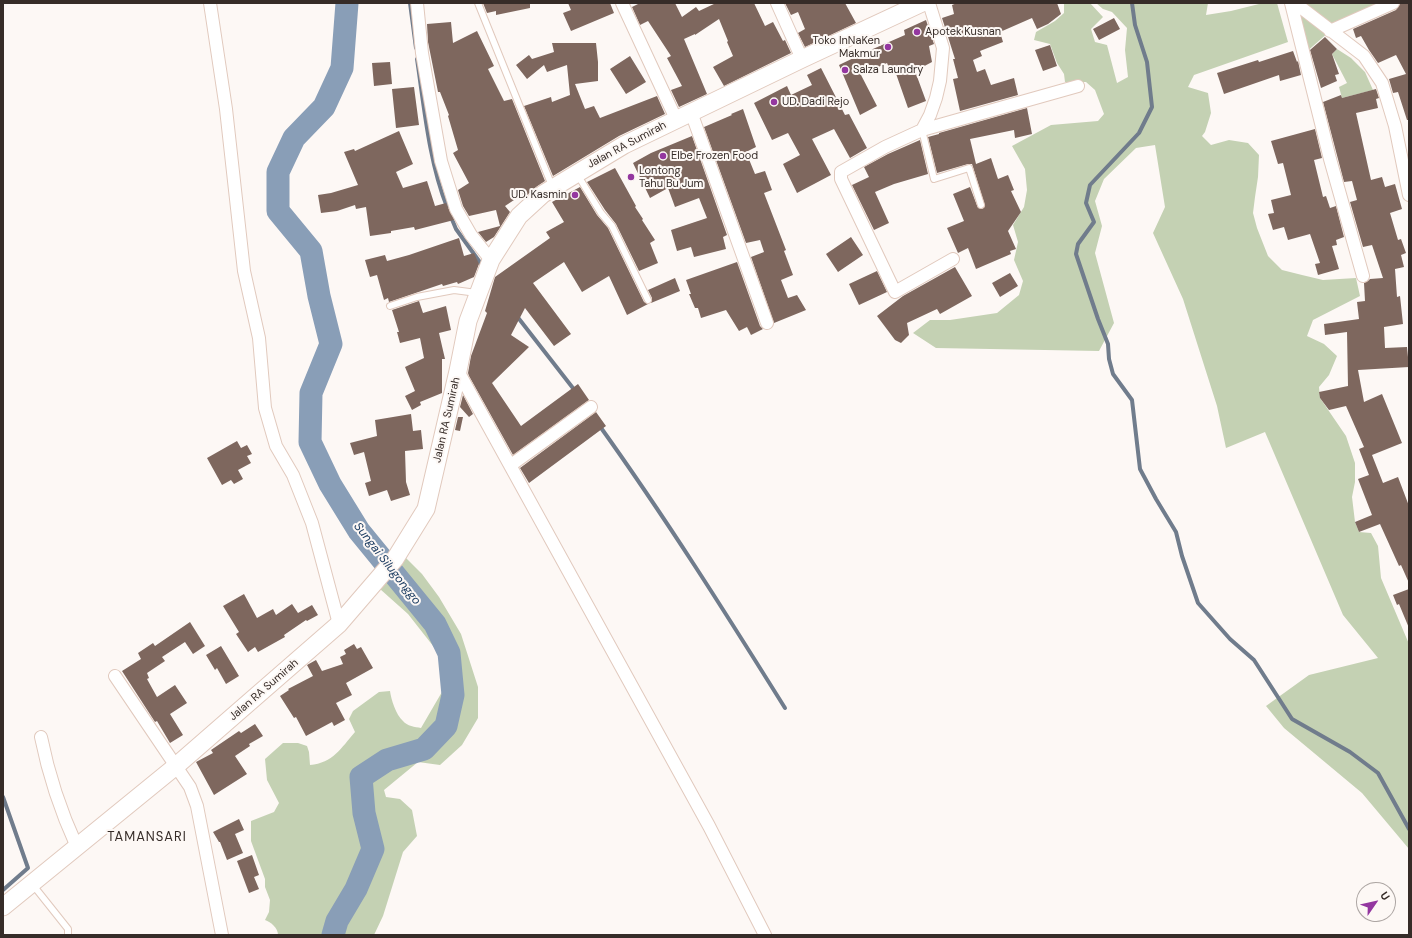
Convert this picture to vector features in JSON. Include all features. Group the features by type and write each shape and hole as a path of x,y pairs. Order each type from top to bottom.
{"main road":[{"name":"Jalan RA Sumirah","path":"3,907 176,766 339,624 395,559 426,509 468,321 478,293 489,263 519,216 553,187 624,145 922,3"}],"street":[{"path":"210,3 226,109 244,271 259,338 265,408 276,446 293,475 312,523 339,624"},
{"path":"417,3 422,53 441,161 456,209 489,263"},
{"path":"622,3 683,116 767,323"},
{"path":"777,3 802,59"},
{"path":"922,130 930,116 936,98 940,81 943,48 929,3"},
{"path":"1291,3 1330,159 1363,276"},
{"path":"1295,3 1364,56 1382,84 1395,126 1409,195"},
{"path":"1330,31 1393,3"},
{"path":"953,259 895,292 840,176 841,172 922,130 1078,86"},
{"path":"458,371 511,464 709,826 765,935"},
{"path":"511,464 591,407"},
{"path":"115,676 190,786 197,806 222,935"},
{"path":"41,737 52,786 77,847"}],"lane":[{"path":"478,3 553,187"},
{"path":"922,130 934,179 969,168 981,206"},
{"path":"576,173 601,213 612,226 648,300"},
{"path":"390,306 417,296 454,290 478,293"},
{"path":"32,884 68,929 68,935"}],"green space":[{"path":"1064,3 1090,3 1103,17 1091,29 1095,42 1107,45 1117,83 1128,77 1125,50 1127,28 1112,12 1103,9 1096,3 1208,3 1206,15 1231,11 1263,3 1277,3 1288,42 1194,75 1188,87 1208,93 1211,113 1205,132 1202,136 1211,145 1229,140 1248,143 1259,155 1258,177 1253,213 1268,256 1282,270 1302,275 1323,280 1356,278 1360,296 1313,320 1307,336 1324,344 1337,356 1329,375 1319,387 1320,398 1346,436 1355,463 1355,482 1352,497 1355,522 1359,532 1371,533 1378,546 1381,578 1409,644 1409,849 1362,793 1284,728 1266,706 1309,675 1378,658 1343,615 1265,432 1226,448 1217,406 1183,299 1153,233 1165,207 1155,145 1136,148 1104,179 1095,201 1102,226 1095,253 1114,323 1099,351 936,348 913,333 930,320 950,320 997,313 1019,295 1023,281 1014,260 1018,242 1013,225 1024,207 1027,190 1025,169 1012,146 1051,125 1098,121 1104,114 1095,90 1086,82 1065,82 1064,74 1057,63 1050,44 1034,40 1036,32 1055,21 1064,13"},
{"path":"1295,3 1380,3 1330,31 1304,54"},
{"path":"1337,49 1351,58 1365,72 1373,90 1342,98 1339,87 1347,83 1332,54"},
{"path":"405,557 422,574 439,597 461,634 478,687 478,718 462,745 440,765 418,762 384,790 386,797 400,799 412,810 417,836 403,852 383,916 374,935 278,935 274,926 265,920 269,912 270,900 265,887 265,879 251,841 251,821 274,812 279,803 267,780 265,759 283,743 298,743 307,746 310,765 318,764 331,758 341,749 355,732 349,719 353,711 379,692 390,691 394,707 400,718 409,725 421,728 446,685 437,651 408,614 380,589"}],"building":[{"path":"483,3 530,3 530,8 496,15 496,11 487,13"},
{"path":"568,3 610,3 614,13 571,31 563,13 571,10"},
{"path":"640,3 675,3 682,17 696,7 699,11 716,3 754,3 765,26 773,22 783,41 785,40 791,53 724,86 713,67 733,56 719,19 695,35 684,39 707,94 679,107 671,90 682,86 667,58 671,56 648,21 640,25 632,7"},
{"path":"785,3 845,3 856,23 805,47 798,33 805,29 798,12 791,15"},
{"path":"957,3 1057,3 1061,14 1048,24 1037,29 1032,18 1000,32 1003,42 980,51 982,56 973,60 977,72 985,69 991,85 1014,78 1018,95 960,111 953,79 958,78 953,59 955,59 942,18 954,14 952,5"},
{"path":"1409,3 1409,120 1407,120 1398,92 1393,93 1389,79 1406,74 1396,55 1378,63 1361,36 1356,38 1353,29 1396,10 1400,4"},
{"path":"1114,18 1120,29 1099,40 1093,29"},
{"path":"926,20 934,44 929,46 932,62 915,71 926,101 908,108 894,68 890,70 887,63 861,75 877,106 860,115 839,65 905,35 904,30"},
{"path":"451,22 453,43 477,31 494,66 488,69 504,101 512,99 545,181 525,197 523,194 505,206 510,212 494,237 486,242 478,232 500,226 496,210 469,216 463,206 458,190 469,183 453,153 458,150 448,116 449,115 440,92 438,92 428,42 427,24"},
{"path":"1325,37 1337,49 1332,54 1339,74 1335,75 1337,81 1321,88 1310,50"},
{"path":"552,43 596,43 598,81 575,84 585,109 594,106 600,118 657,96 665,114 619,136 553,176 524,106 551,97 552,102 570,95 567,65 547,72 544,65 527,79 516,65 529,55 532,59 554,52"},
{"path":"1050,45 1057,66 1043,71 1035,50"},
{"path":"1293,51 1297,62 1298,61 1301,75 1280,81 1279,75 1224,94 1217,73"},
{"path":"630,56 646,82 626,94 610,69"},
{"path":"390,62 392,84 374,86 372,63"},
{"path":"821,68 845,115 849,114 867,148 850,158 834,129 812,139 831,175 797,193 783,164 800,155 788,133 772,140 754,103 787,86 791,95 812,85 807,75"},
{"path":"414,87 419,125 396,128 392,89"},
{"path":"1376,89 1379,98 1376,99 1378,108 1356,113 1371,180 1382,177 1385,187 1395,184 1402,209 1390,213 1398,240 1401,239 1406,253 1401,255 1404,267 1395,269 1397,297 1400,296 1403,324 1384,327 1385,348 1407,347 1409,367 1358,370 1364,402 1382,394 1402,443 1372,455 1383,483 1398,477 1409,506 1409,583 1401,565 1399,566 1380,524 1359,532 1355,522 1372,515 1358,479 1369,475 1359,449 1364,447 1346,406 1329,410 1320,398 1319,392 1348,386 1347,332 1325,335 1324,324 1359,319 1357,302 1365,301 1364,283 1370,279 1383,278 1372,245 1363,247 1350,202 1357,200 1352,181 1344,182 1323,102 1341,95 1342,98"},
{"path":"1027,108 1032,134 1015,138 1014,130 970,139 976,164 991,158 998,179 1008,175 1014,190 1011,191 1021,212 1008,231 1016,249 1010,251 1011,254 976,269 968,248 958,253 947,228 964,221 953,194 970,187 978,208 982,209 985,206 972,164 937,173 928,137"},
{"path":"743,109 756,147 746,152 755,174 765,171 772,190 764,193 786,250 784,251 793,275 781,280 788,298 797,295 806,310 774,323 751,257 764,252 760,240 746,243 704,127"},
{"path":"1315,129 1322,158 1314,160 1323,197 1326,196 1330,208 1336,206 1344,237 1336,240 1337,245 1332,246 1339,269 1318,275 1315,264 1320,263 1310,234 1288,240 1284,227 1273,230 1268,214 1274,213 1271,200 1291,195 1283,163 1278,164 1271,141"},
{"path":"399,131 413,164 396,172 403,188 427,181 435,206 446,203 454,220 415,230 414,227 391,231 391,233 370,236 366,207 356,209 355,205 337,211 321,213 318,195 331,193 358,185 344,152 354,149 355,151"},
{"path":"692,136 727,235 723,237 726,249 694,257 691,247 677,251 671,230 707,218 699,198 675,207 668,188 650,198 633,163 651,153"},
{"path":"920,140 928,174 894,184 875,192 889,223 874,230 852,185 869,177 864,167 888,154"},
{"path":"615,168 636,206 635,207 643,219 642,220 655,240 650,243 658,263 639,271 616,224 587,182"},
{"path":"580,187 597,215 608,228 644,302 648,304 627,315 609,276 582,292 564,262 533,283 571,334 554,346 525,308 511,335 529,347 492,383 521,426 578,384 589,400 513,455 469,376 468,373 471,356 487,313 485,311 495,277 550,238 546,232 564,222 552,202"},
{"path":"851,237 863,255 838,272 826,254"},
{"path":"459,238 464,256 474,253 479,264 474,277 458,284 457,282 443,286 442,284 389,302 388,298 384,300 377,275 370,277 365,260 385,255 387,261"},
{"path":"737,262 760,326 763,329 751,335 747,327 739,331 726,310 701,318 698,308 695,308 689,294 691,294 686,280"},
{"path":"955,267 972,296 940,314 937,309 907,323 909,335 901,343 895,340 877,316 903,296"},
{"path":"877,271 887,292 859,305 849,284"},
{"path":"1010,273 1018,286 1000,297 992,283"},
{"path":"675,278 680,291 651,303 652,298 648,290"},
{"path":"419,301 423,313 446,306 451,330 439,333 445,359 442,359 442,393 420,402 421,405 412,410 405,396 415,391 405,367 424,358 420,338 400,343 397,332 399,332 392,310"},
{"path":"463,395 473,414 469,417 460,407"},
{"path":"596,412 606,426 529,483 520,468"},
{"path":"411,414 413,431 421,430 423,449 405,451 406,482 410,495 391,501 387,490 369,496 365,483 371,481 364,452 354,455 350,443 377,436 375,420"},
{"path":"458,417 463,417 460,431 455,430"},
{"path":"237,441 241,448 247,445 252,454 247,456 251,463 238,470 243,479 234,484 231,480 222,485 207,458"},
{"path":"1409,589 1409,628 1399,604 1397,605 1393,595"},
{"path":"244,594 257,618 273,609 276,615 292,604 298,613 312,605 318,615 307,621 306,620 284,635 285,637 258,652 255,647 248,652 236,634 239,632 223,606"},
{"path":"190,622 205,646 193,654 185,642 162,657 165,661 147,673 149,678 147,679 157,697 175,685 187,703 170,714 183,735 170,743 157,721 155,722 122,671 141,659 138,653 153,643 155,646"},
{"path":"354,644 357,649 361,647 373,668 346,683 352,695 336,703 345,720 334,726 332,722 306,736 296,717 294,718 280,696 289,690 288,689 313,676 307,665 316,660 322,671 343,664 340,657 346,654 344,650"},
{"path":"221,646 239,676 226,684 217,668 215,670 206,655"},
{"path":"255,724 263,736 249,744 250,746 235,756 247,774 214,795 196,762 213,753 211,750 239,731 241,733"},
{"path":"239,819 244,830 235,834 243,853 227,860 220,842 213,832"},
{"path":"252,855 259,875 254,877 259,889 249,893 237,861"}],"waterway":[{"name":"Sungai Silugonggo","path":"333,935 337,921 356,889 373,849 364,813 361,777 387,760 424,749 446,726 453,695 449,653 435,624 359,531 330,484 310,442 311,393 331,344 319,296 311,251 278,211 278,172 294,138 324,107 342,68 347,3"},
{"path":"410,3 416,48"},
{"path":"1132,3 1135,25 1147,62 1152,107 1139,133 1090,185 1086,203 1094,222 1078,244 1076,254 1108,344 1109,359 1113,374 1132,400 1140,469 1176,532 1182,556 1198,603 1230,639 1254,660 1292,719 1350,752 1378,773 1409,829"},
{"path":"417,59 431,153 447,207"},
{"path":"451,217 456,229 484,268"},
{"path":"516,315 576,392"},
{"path":"599,425 671,530 785,708"},
{"path":"3,797 28,868 3,890"}],"place":[{"name":"Apotek Kusnan","path":"917,32"},
{"name":"Toko InNaKen Makmur","path":"888,47"},
{"name":"Salza Laundry","path":"845,70"},
{"name":"UD. Dadi Rejo","path":"774,102"},
{"name":"Elbe Frozen Food","path":"663,156"},
{"name":"Lontong Tahu Bu Jum","path":"631,177"},
{"name":"UD. Kasmin","path":"575,195"}],"district":[{"name":"TAMANSARI","path":"147,838"}]}
